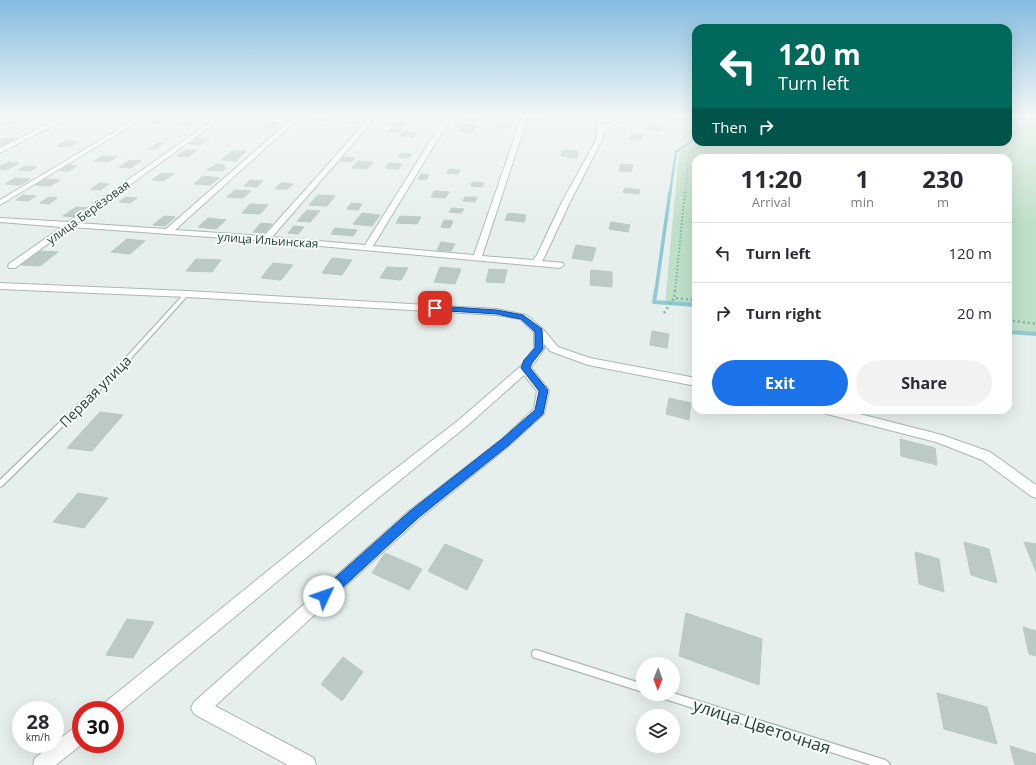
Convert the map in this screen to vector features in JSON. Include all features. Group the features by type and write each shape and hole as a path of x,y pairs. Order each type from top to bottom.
{"street":[{"path":"0,203 85,152"},
{"name":"улица Берёзовая","path":"12,266 173,152"},
{"path":"167,233 258,152"},
{"path":"266,239 343,152"},
{"path":"368,248 427,152"},
{"path":"478,258 513,152"},
{"path":"535,263 541,256 565,204 593,152"},
{"name":"улица Ильинская","path":"0,220 266,239 560,265"},
{"path":"0,286 187,294 497,312 523,318 539,331 554,349 588,361 692,381"},
{"path":"120,701 373,494 464,422 525,368 539,349 539,331"},
{"path":"307,765 200,708 414,515 506,442 540,411 543,390 525,368"},
{"path":"843,414 938,438 986,456 1036,492"},
{"path":"42,765 72,740"}],"lane":[{"name":"Первая улица","path":"0,484 122,365 187,294"},
{"path":"536,654 636,686"},
{"name":"улица Цветочная","path":"680,700 885,765"}],"path":[{"path":"664,313 674,298 689,154 692,152"},
{"path":"674,298 692,300"},
{"path":"1012,321 1036,324"}],"green space":[{"path":"681,152 1036,152 1036,335 1012,333 1012,154 692,154 692,307 665,304 679,153"}],"building":[{"path":"183,152 195,152 188,157 177,156"},
{"path":"231,152 245,152 236,161 222,160"},
{"path":"562,152 578,152 577,158 561,156"},
{"path":"401,153 412,154 409,158 398,157"},
{"path":"102,156 117,157 108,162 94,161"},
{"path":"344,157 355,158 351,162 341,161"},
{"path":"130,160 141,161 130,168 119,167"},
{"path":"358,161 373,162 367,169 352,168"},
{"path":"8,162 19,163 6,170 0,169 0,166"},
{"path":"389,163 402,164 398,169 385,168"},
{"path":"217,164 225,165 222,167 226,168 222,171 206,170"},
{"path":"621,164 633,165 631,172 619,171"},
{"path":"68,165 77,166 69,171 60,171"},
{"path":"25,166 37,167 30,171 18,170"},
{"path":"449,169 460,170 458,174 447,173"},
{"path":"162,173 174,174 163,181 152,180"},
{"path":"421,174 429,175 426,180 418,179"},
{"path":"203,176 219,178 210,185 194,184"},
{"path":"15,178 30,179 20,185 5,184"},
{"path":"45,179 60,180 50,186 35,185"},
{"path":"250,180 263,181 257,187 244,186"},
{"path":"472,182 484,183 482,187 471,186"},
{"path":"100,183 109,184 100,190 91,189"},
{"path":"281,183 293,184 287,189 275,189"},
{"path":"625,188 640,190 639,194 623,192"},
{"path":"235,190 251,191 243,198 227,197"},
{"path":"434,191 449,192 445,198 431,197"},
{"path":"23,195 36,196 28,201 16,200"},
{"path":"318,195 335,196 327,206 309,205"},
{"path":"49,197 57,198 49,204 40,203"},
{"path":"126,197 137,198 130,203 119,202"},
{"path":"465,197 477,197 475,202 463,201"},
{"path":"351,203 362,204 358,210 347,209"},
{"path":"250,204 268,205 260,214 242,213"},
{"path":"76,207 89,208 76,217 63,216"},
{"path":"452,208 464,209 461,213 449,212"},
{"path":"307,210 320,211 310,222 297,221"},
{"path":"362,213 380,215 372,226 353,224"},
{"path":"508,213 526,215 524,222 505,220"},
{"path":"164,216 175,217 165,226 153,225"},
{"path":"400,216 421,217 417,224 396,223"},
{"path":"208,218 226,220 216,229 198,227"},
{"path":"444,220 453,221 450,228 441,227"},
{"path":"611,222 630,225 628,232 609,229"},
{"path":"261,223 272,224 264,233 253,232"},
{"path":"294,226 304,227 298,234 288,233"},
{"path":"335,228 357,230 353,236 331,234"},
{"path":"127,239 145,241 130,254 111,252"},
{"path":"441,242 455,244 451,251 437,250"},
{"path":"576,245 596,248 592,261 572,258"},
{"path":"40,251 58,252 40,266 21,265"},
{"path":"332,258 352,260 342,275 322,273"},
{"path":"196,259 221,260 212,272 186,271"},
{"path":"273,263 293,265 281,280 261,278"},
{"path":"387,267 408,268 401,280 380,278"},
{"path":"440,267 461,269 455,284 434,282"},
{"path":"489,269 507,270 504,283 486,282"},
{"path":"591,270 612,272 612,287 590,285"},
{"path":"652,331 669,334 667,348 650,345"},
{"path":"669,398 691,403 689,420 666,414"},
{"path":"100,412 123,415 92,451 67,448"},
{"path":"900,439 935,448 937,465 901,456"},
{"path":"78,493 108,498 84,528 53,522"},
{"path":"964,542 989,549 997,583 971,575"},
{"path":"1024,542 1036,544 1036,572"},
{"path":"445,544 483,560 467,590 428,571"},
{"path":"915,552 939,559 944,592 919,584"},
{"path":"385,553 422,569 409,590 372,573"},
{"path":"686,613 762,639 759,685 679,656"},
{"path":"127,619 154,622 133,658 106,655"},
{"path":"1023,627 1036,631 1036,656 1029,654"},
{"path":"343,657 363,672 342,701 321,684"},
{"path":"937,693 987,707 997,744 944,729"},
{"path":"1010,746 1036,754 1036,765 1015,765"}],"waterway":[{"path":"670,193 676,152"},
{"path":"656,291 670,192"},
{"path":"656,290 654,302 692,305"},
{"path":"1012,332 1036,334"}],"route":[{"path":"324,596 414,515 506,442 540,411 543,390 525,368 539,349 539,331 523,318 497,312 435,308"}]}
